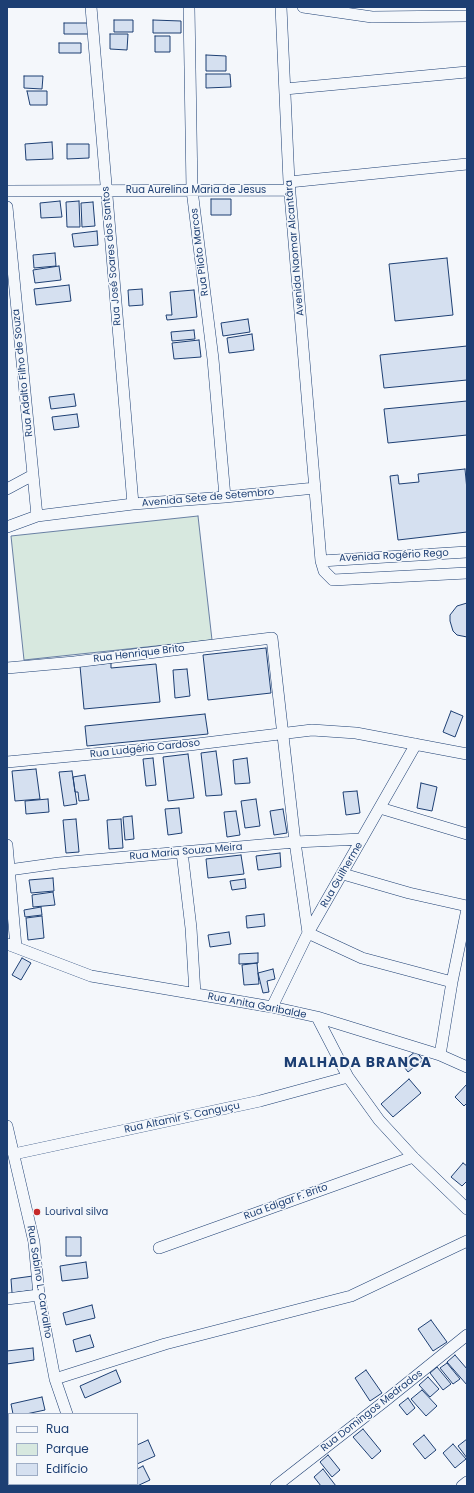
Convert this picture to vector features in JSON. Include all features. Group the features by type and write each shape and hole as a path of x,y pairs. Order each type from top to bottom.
{"street":[{"name":"Rua José Soares dos Santos","path":"91,7 133,504"},
{"name":"Rua Piloto Marcos","path":"189,7 192,190 213,359 225,497"},
{"name":"Avenida Naomar Alcantâra","path":"281,7 289,186 315,488"},
{"path":"303,7 372,17 467,16"},
{"path":"285,89 467,72"},
{"name":"Rua Aurelina Maria de Jesus","path":"7,191 192,190 289,186 467,164"},
{"name":"Rua Adalto Filho de Souza","path":"7,207 37,516"},
{"path":"7,489 33,475"},
{"path":"315,488 321,561"},
{"name":"Avenida Sete de Setembro","path":"7,527 37,516 133,504 315,488"},
{"name":"Avenida Rogério Rego","path":"467,552 321,561 324,571 333,580 467,573"},
{"name":"Rua Henrique Brito","path":"7,668 74,662 272,638 284,733"},
{"name":"Rua Ludgério Cardoso","path":"7,762 312,730 356,733 467,754"},
{"path":"284,733 295,842 308,933 362,958 452,982"},
{"name":"Rua Guilherme","path":"272,1007 308,933 416,744"},
{"path":"380,808 467,834"},
{"name":"Rua Maria Souza Meira","path":"10,870 59,863 295,842 362,839"},
{"path":"7,845 10,870 12,945"},
{"path":"182,852 191,928 195,994"},
{"path":"343,874 467,908 452,982 440,1055"},
{"name":"Rua Anita Garibalde","path":"12,945 91,976 272,1007 317,1017 348,1077 379,1120 413,1157 467,1209"},
{"path":"317,1017 440,1055 467,1067"},
{"name":"Rua Altamir S. Canguçu","path":"14,1154 260,1101 348,1077"},
{"name":"Rua Sabino L. Carvalho","path":"7,1126 34,1242 40,1295 55,1379 67,1413"},
{"name":"Rua Edigar F. Brito","path":"159,1248 413,1157"},
{"path":"55,1379 165,1344 351,1296 467,1241"},
{"path":"7,1299 40,1295"},
{"name":"Rua Domingos Medrados","path":"276,1486 467,1335"},
{"path":"59,1413 63,1403"},
{"path":"462,1486 467,1482"}],"green space":[{"path":"198,516 212,640 24,660 11,536"}],"building":[{"path":"114,20 133,20 133,32 114,32"},
{"path":"153,20 181,21 181,33 153,33"},
{"path":"64,23 89,23 89,34 64,34"},
{"path":"110,34 128,34 127,50 110,49"},
{"path":"155,36 170,36 170,52 155,52"},
{"path":"59,43 81,43 81,53 59,53"},
{"path":"206,55 226,56 226,71 206,71"},
{"path":"206,74 230,74 231,87 206,88"},
{"path":"24,76 43,76 42,89 24,88"},
{"path":"27,91 47,91 47,105 30,105"},
{"path":"52,142 53,159 26,160 25,144"},
{"path":"67,144 89,144 89,158 67,159"},
{"path":"211,199 231,199 231,215 211,215"},
{"path":"60,201 62,217 41,218 40,203"},
{"path":"79,201 80,227 67,227 66,202"},
{"path":"93,202 95,226 82,227 81,203"},
{"path":"97,231 98,245 74,247 72,234"},
{"path":"55,253 56,266 34,268 33,255"},
{"path":"447,258 453,315 395,321 389,264"},
{"path":"59,266 61,280 35,283 33,270"},
{"path":"69,285 71,301 36,305 34,289"},
{"path":"142,289 143,305 129,306 128,290"},
{"path":"194,290 197,317 167,320 166,315 172,315 170,292"},
{"path":"248,319 250,332 223,336 221,323"},
{"path":"194,330 195,339 172,341 171,332"},
{"path":"252,334 254,350 229,353 227,338"},
{"path":"199,340 201,357 174,359 172,343"},
{"path":"467,346 467,380 384,388 380,355"},
{"path":"74,394 76,406 51,409 49,397"},
{"path":"467,401 467,435 388,443 384,409"},
{"path":"77,414 79,427 54,430 52,417"},
{"path":"465,469 467,490 467,532 398,540 390,476 398,475 399,484 419,482 418,474"},
{"path":"467,603 467,637 457,635 453,631 450,615 457,606"},
{"path":"266,648 271,693 208,700 203,655"},
{"path":"111,663 111,668 156,664 160,702 84,709 80,666"},
{"path":"187,669 190,696 175,698 173,670"},
{"path":"451,711 463,716 455,737 443,732"},
{"path":"205,714 208,734 87,746 85,726"},
{"path":"216,751 222,795 206,796 201,753"},
{"path":"188,754 194,798 168,801 163,757"},
{"path":"153,758 156,785 146,786 143,759"},
{"path":"247,758 250,783 235,784 233,760"},
{"path":"36,769 40,799 15,801 12,771"},
{"path":"72,771 77,804 64,806 59,772"},
{"path":"85,775 89,800 79,801 78,792 75,792 73,777"},
{"path":"421,783 437,787 432,811 417,808"},
{"path":"357,791 360,813 346,815 343,792"},
{"path":"48,799 49,812 26,814 25,801"},
{"path":"256,799 260,826 245,828 241,801"},
{"path":"179,808 182,833 168,835 165,809"},
{"path":"283,809 287,833 274,835 270,811"},
{"path":"236,811 240,835 227,837 224,812"},
{"path":"132,816 134,839 125,840 123,817"},
{"path":"76,819 79,852 66,853 63,820"},
{"path":"121,819 123,848 109,849 107,820"},
{"path":"280,853 281,867 258,870 256,856"},
{"path":"241,855 244,874 208,878 206,859"},
{"path":"53,878 54,891 31,893 29,880"},
{"path":"245,879 246,888 232,890 230,881"},
{"path":"53,892 55,905 33,907 32,895"},
{"path":"41,907 42,915 25,917 24,910"},
{"path":"264,914 265,926 247,928 246,916"},
{"path":"42,916 44,938 28,940 26,918"},
{"path":"229,932 231,944 210,947 208,935"},
{"path":"258,953 258,963 239,964 239,954"},
{"path":"22,958 31,963 21,980 12,975"},
{"path":"257,963 259,984 244,985 242,965"},
{"path":"273,969 275,979 267,981 269,992 263,993 258,973"},
{"path":"416,1051 423,1060 408,1072 401,1063"},
{"path":"409,1079 421,1093 393,1117 381,1104"},
{"path":"467,1084 467,1103 464,1106 455,1097"},
{"path":"463,1163 467,1166 467,1181 462,1186 451,1177"},
{"path":"66,1237 81,1237 81,1256 66,1256"},
{"path":"86,1262 88,1278 62,1281 60,1266"},
{"path":"33,1276 35,1290 12,1293 11,1279"},
{"path":"92,1305 95,1318 66,1325 63,1313"},
{"path":"431,1320 447,1342 433,1351 418,1329"},
{"path":"90,1335 94,1347 76,1352 73,1340"},
{"path":"33,1348 34,1360 7,1364 7,1351"},
{"path":"455,1355 467,1369 467,1385 447,1362"},
{"path":"447,1363 460,1379 453,1384 440,1368"},
{"path":"437,1367 451,1384 443,1390 430,1373"},
{"path":"116,1370 121,1382 85,1398 80,1386"},
{"path":"366,1370 382,1393 370,1401 355,1378"},
{"path":"428,1377 439,1389 430,1397 419,1385"},
{"path":"422,1390 437,1406 426,1416 411,1399"},
{"path":"42,1397 45,1410 31,1413 13,1413 11,1404"},
{"path":"408,1398 415,1408 407,1415 399,1405"},
{"path":"363,1429 381,1451 372,1459 353,1437"},
{"path":"424,1435 436,1450 425,1459 413,1444"},
{"path":"467,1439 467,1458 458,1446"},
{"path":"148,1440 155,1456 138,1464 138,1445"},
{"path":"453,1444 466,1459 455,1468 443,1453"},
{"path":"328,1455 340,1470 332,1477 320,1462"},
{"path":"143,1466 150,1480 137,1486 127,1486 138,1485 138,1468"},
{"path":"323,1469 336,1486 321,1486 314,1477"}],"place":[{"name":"Lourival silva","path":"37,1212"}],"district":[{"name":"MALHADA BRANCA","path":"358,1063"}]}
